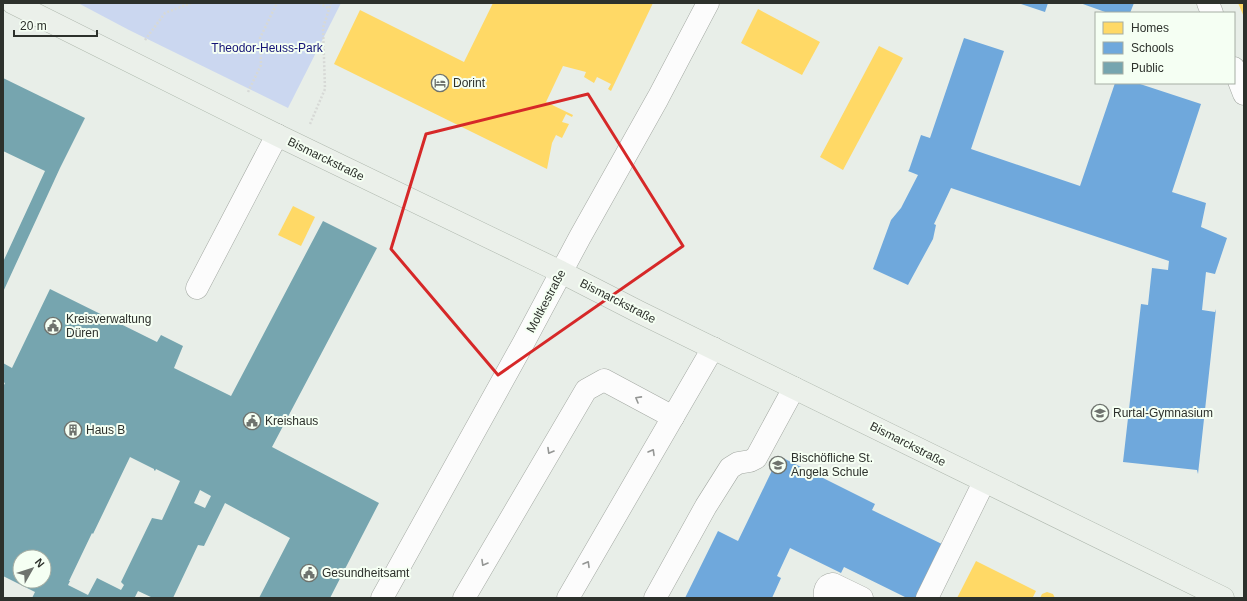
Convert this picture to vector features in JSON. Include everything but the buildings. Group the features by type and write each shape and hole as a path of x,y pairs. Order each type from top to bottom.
{"main road":[{"name":"Bismarckstraße","path":"13,3 277,135 561,272 984,482 1223,598"}],"street":[{"name":"Moltkestraße","path":"387,596 561,272 658,98 708,3"},
{"path":"1235,71 1244,94"},
{"path":"197,288 277,135"},
{"path":"568,598 713,348"},
{"path":"464,598 586,390 604,380 673,417"},
{"path":"655,598 706,506 730,468 738,463 750,461 756,458 760,453 794,388"},
{"path":"927,598 984,482"},
{"path":"824,598 826,588 833,584 862,598"}],"path":[{"path":"128,61 165,13 191,3"},
{"path":"237,115 261,65 260,38 277,3"},
{"path":"319,3 328,8"},
{"path":"300,146 325,89 323,28 328,8 331,3"}],"highlighted area":[{"path":"588,94 683,246 498,375 391,249 426,134"}],"green space":[{"name":"Theodor-Heuss-Park","path":"78,3 341,3 288,108 129,30"}],"place":[{"name":"Dorint","path":"440,83"},
{"name":"Kreisverwaltung Düren","path":"53,326"},
{"name":"Rurtal-Gymnasium","path":"1100,413"},
{"name":"Kreishaus","path":"252,421"},
{"name":"Haus B","path":"73,430"},
{"name":"Bischöfliche St. Angela Schule","path":"778,465"},
{"name":"Gesundheitsamt","path":"309,573"}]}
